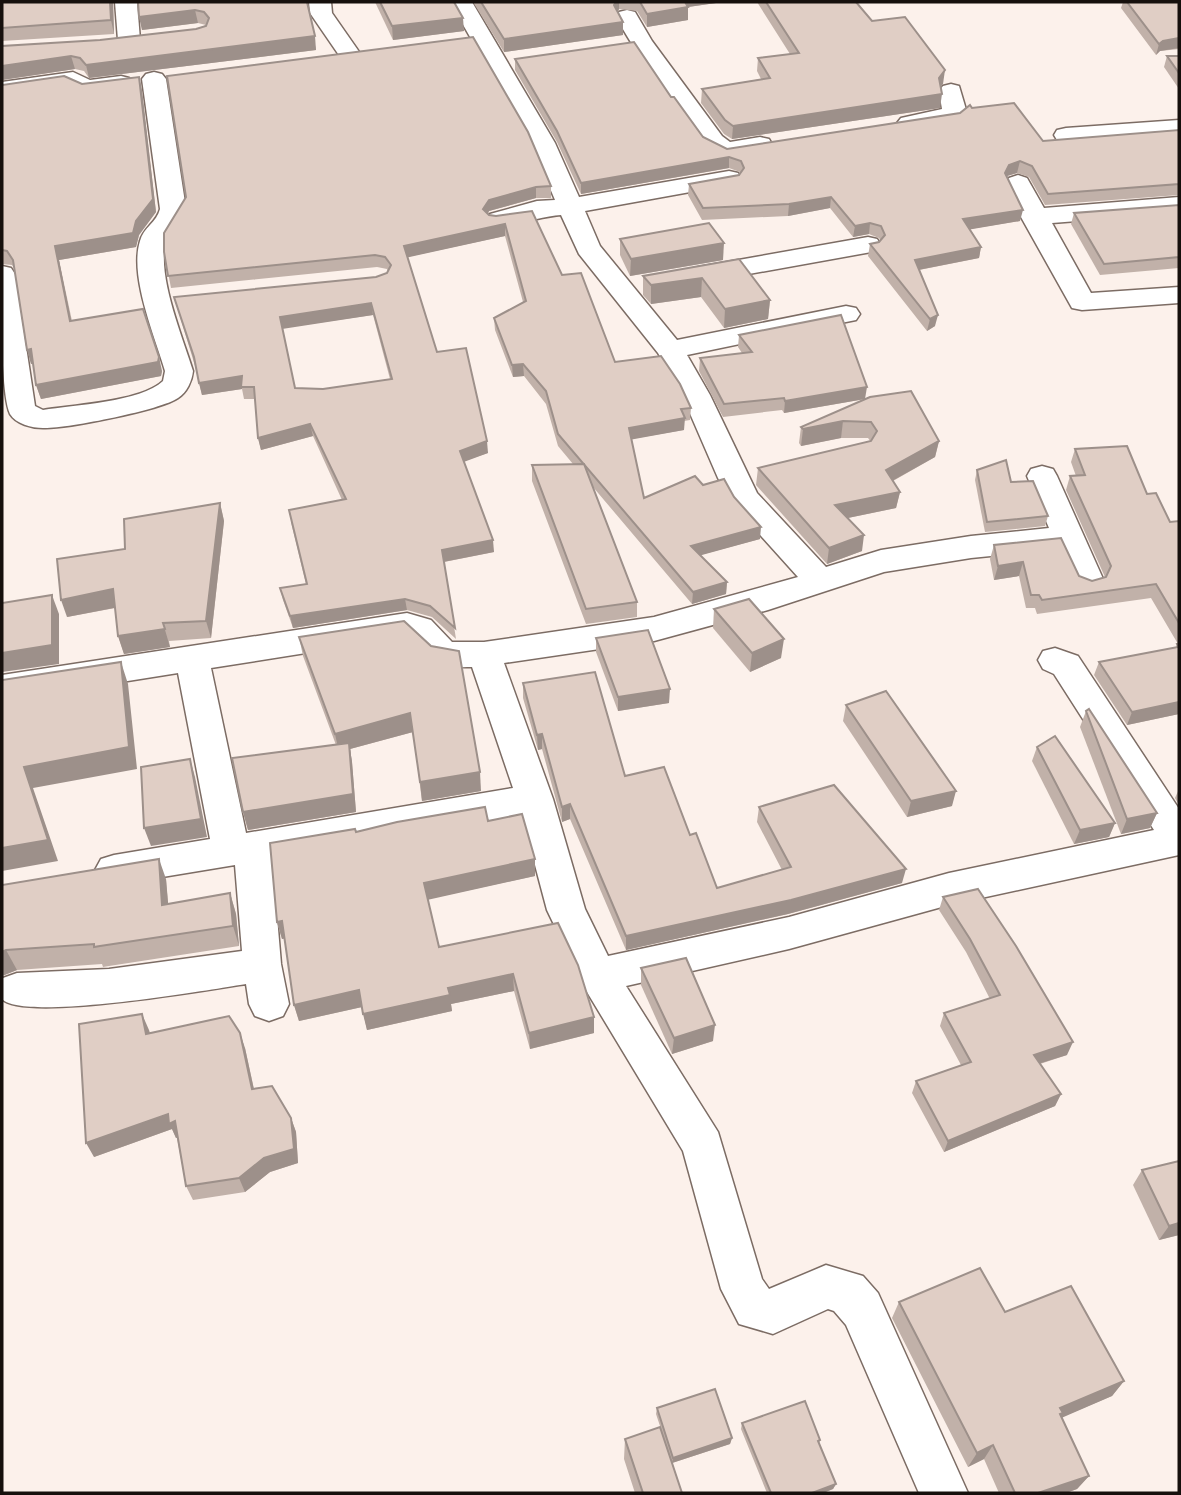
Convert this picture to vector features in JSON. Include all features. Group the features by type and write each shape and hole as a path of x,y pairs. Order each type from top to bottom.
{"street":[{"path":"126,2 129,40"},
{"path":"320,2 321,13 362,54 325,59"},
{"path":"461,2 543,143 587,248 633,286 696,395 733,478 746,500 819,580"},
{"path":"627,18 630,43 713,141 722,148 786,141"},
{"path":"103,44 157,38"},
{"path":"457,41 482,38"},
{"path":"497,63 524,59"},
{"path":"2,89 73,79 85,88 166,77 173,209 172,218 152,241 151,263 179,378 174,386 155,398 35,418 22,411 2,274"},
{"path":"881,127 950,116 955,113 951,91"},
{"path":"1066,135 1179,127"},
{"path":"499,219 537,209 571,206 729,178"},
{"path":"1017,183 1087,314 1179,295"},
{"path":"1034,218 1179,205"},
{"path":"674,279 868,244"},
{"path":"158,300 186,298"},
{"path":"670,350 846,314"},
{"path":"733,478 766,470"},
{"path":"1042,475 1088,581"},
{"path":"2,688 407,625 419,628 435,648 447,655 484,653 654,629 757,602 881,561 971,547 1068,537"},
{"path":"484,653 535,799 566,910 598,975 680,1103 703,1146 743,1289 755,1308 773,1312 826,1287 847,1292 862,1309 944,1493"},
{"path":"192,658 241,848 269,1004"},
{"path":"598,975 789,933 949,889 1179,839 1066,665 1055,660"},
{"path":"83,875 535,799"},
{"path":"17,990 121,986 175,980 262,964"}],"building":[{"path":"2,2 110,2 111,20 2,28"},
{"path":"138,2 307,2 315,36 86,65 80,58 71,56 2,66 2,46 100,40 196,29 206,26 209,18 204,12 195,10 139,17"},
{"path":"380,2 454,2 463,18 392,26"},
{"path":"481,2 616,2 614,5 623,22 504,39"},
{"path":"640,2 685,2 688,7 647,14"},
{"path":"766,2 856,2 872,21 905,17 945,70 939,78 942,94 733,126 725,120 702,89 770,78 758,58 799,53"},
{"path":"1127,2 1179,2 1179,38 1159,44"},
{"path":"473,37 528,132 551,186 536,187 489,200 483,209 489,215 496,216 532,211 562,275 581,273 615,362 661,356 680,384 691,408 681,409 685,418 629,428 644,498 695,476 703,485 724,479 734,497 761,527 691,546 727,582 693,592 558,434 546,391 523,364 512,365 494,318 526,301 505,224 404,246 437,352 466,348 487,441 460,451 493,540 442,550 455,628 430,606 405,599 290,616 280,588 307,584 289,510 346,499 310,424 258,438 254,387 241,387 242,376 199,383 194,357 174,297 376,277 387,273 391,265 385,257 375,255 168,276 164,233 186,197 167,76","holes":["371,303 392,379 323,389 295,388 280,317"]},
{"path":"634,42 671,97 674,97 703,137 727,149 960,113 970,105 972,108 1014,103 1043,141 1179,130 1179,184 1048,194 1032,166 1020,161 1009,165 1005,173 1023,210 963,219 981,247 915,260 938,315 930,319 870,244 879,242 885,235 881,226 870,223 855,226 831,197 789,204 703,208 689,184 739,175 744,168 741,161 729,157 581,183 557,131 515,59"},
{"path":"1167,56 1179,56 1179,73"},
{"path":"64,76 82,84 139,77 153,199 136,221 133,233 55,246 70,321 143,309 159,357 158,362 36,385 31,349 27,350 13,260 7,251 2,250 2,85"},
{"path":"1179,205 1179,257 1104,264 1074,213"},
{"path":"709,223 724,243 631,259 620,239"},
{"path":"739,259 770,300 725,309 702,278 651,285 643,276"},
{"path":"841,315 867,387 785,401 784,398 724,404 700,358 752,352 739,335"},
{"path":"911,391 939,441 886,470 900,492 835,505 864,535 829,548 758,468 871,441 877,431 871,422 843,421 803,429 801,427 870,397"},
{"path":"1127,446 1147,494 1156,493 1170,522 1179,521 1179,623 1156,584 1042,600 1039,595 1031,595 1023,562 998,566 994,545 1061,538 1079,576 1092,581 1106,577 1111,566 1070,476 1085,475 1075,449"},
{"path":"1006,460 1011,482 1033,481 1048,516 987,522 977,470"},
{"path":"584,464 637,602 586,609 532,465"},
{"path":"220,503 206,621 163,623 165,629 118,636 113,589 61,600 57,559 125,549 124,519"},
{"path":"52,595 52,645 2,653 2,603"},
{"path":"749,599 784,639 752,653 714,609"},
{"path":"404,621 431,646 459,651 480,772 420,782 410,713 335,734 299,637"},
{"path":"648,630 670,689 618,697 596,638"},
{"path":"1179,644 1179,702 1132,712 1099,662 1178,647"},
{"path":"121,662 129,747 24,767 48,840 2,848 2,680"},
{"path":"595,672 625,776 664,767 690,835 696,833 717,888 791,867 759,807 834,785 906,869 791,900 626,936 570,804 562,807 542,734 537,735 523,683"},
{"path":"886,691 956,791 911,801 846,705"},
{"path":"1089,709 1157,813 1127,819 1086,711"},
{"path":"1055,736 1115,823 1080,830 1037,747"},
{"path":"349,743 353,794 243,812 232,758"},
{"path":"190,759 201,819 144,828 141,767"},
{"path":"485,807 488,821 522,814 535,859 424,883 439,947 558,923 578,965 594,1017 529,1033 513,974 448,988 450,995 363,1014 359,990 294,1005 282,921 277,922 270,843 355,829 356,832"},
{"path":"159,859 162,905 230,893 233,926 94,947 94,944 2,952 2,885"},
{"path":"978,889 1016,946 1073,1042 1034,1055 1061,1094 948,1141 916,1081 971,1062 944,1013 1000,995 970,939 943,897"},
{"path":"686,958 715,1025 674,1038 641,968"},
{"path":"142,1014 146,1034 229,1016 240,1033 252,1089 272,1086 291,1118 294,1149 264,1158 239,1178 186,1186 175,1121 169,1124 168,1114 86,1143 79,1024"},
{"path":"1179,1161 1179,1223 1169,1226 1142,1170"},
{"path":"980,1268 1005,1312 1071,1286 1124,1381 1060,1408 1063,1413 1060,1414 1089,1476 1038,1493 1015,1493 993,1445 977,1453 899,1302"},
{"path":"715,1389 732,1438 673,1458 657,1408"},
{"path":"805,1401 836,1484 812,1493 771,1493 742,1423"},
{"path":"660,1427 682,1493 643,1493 625,1439"}]}
